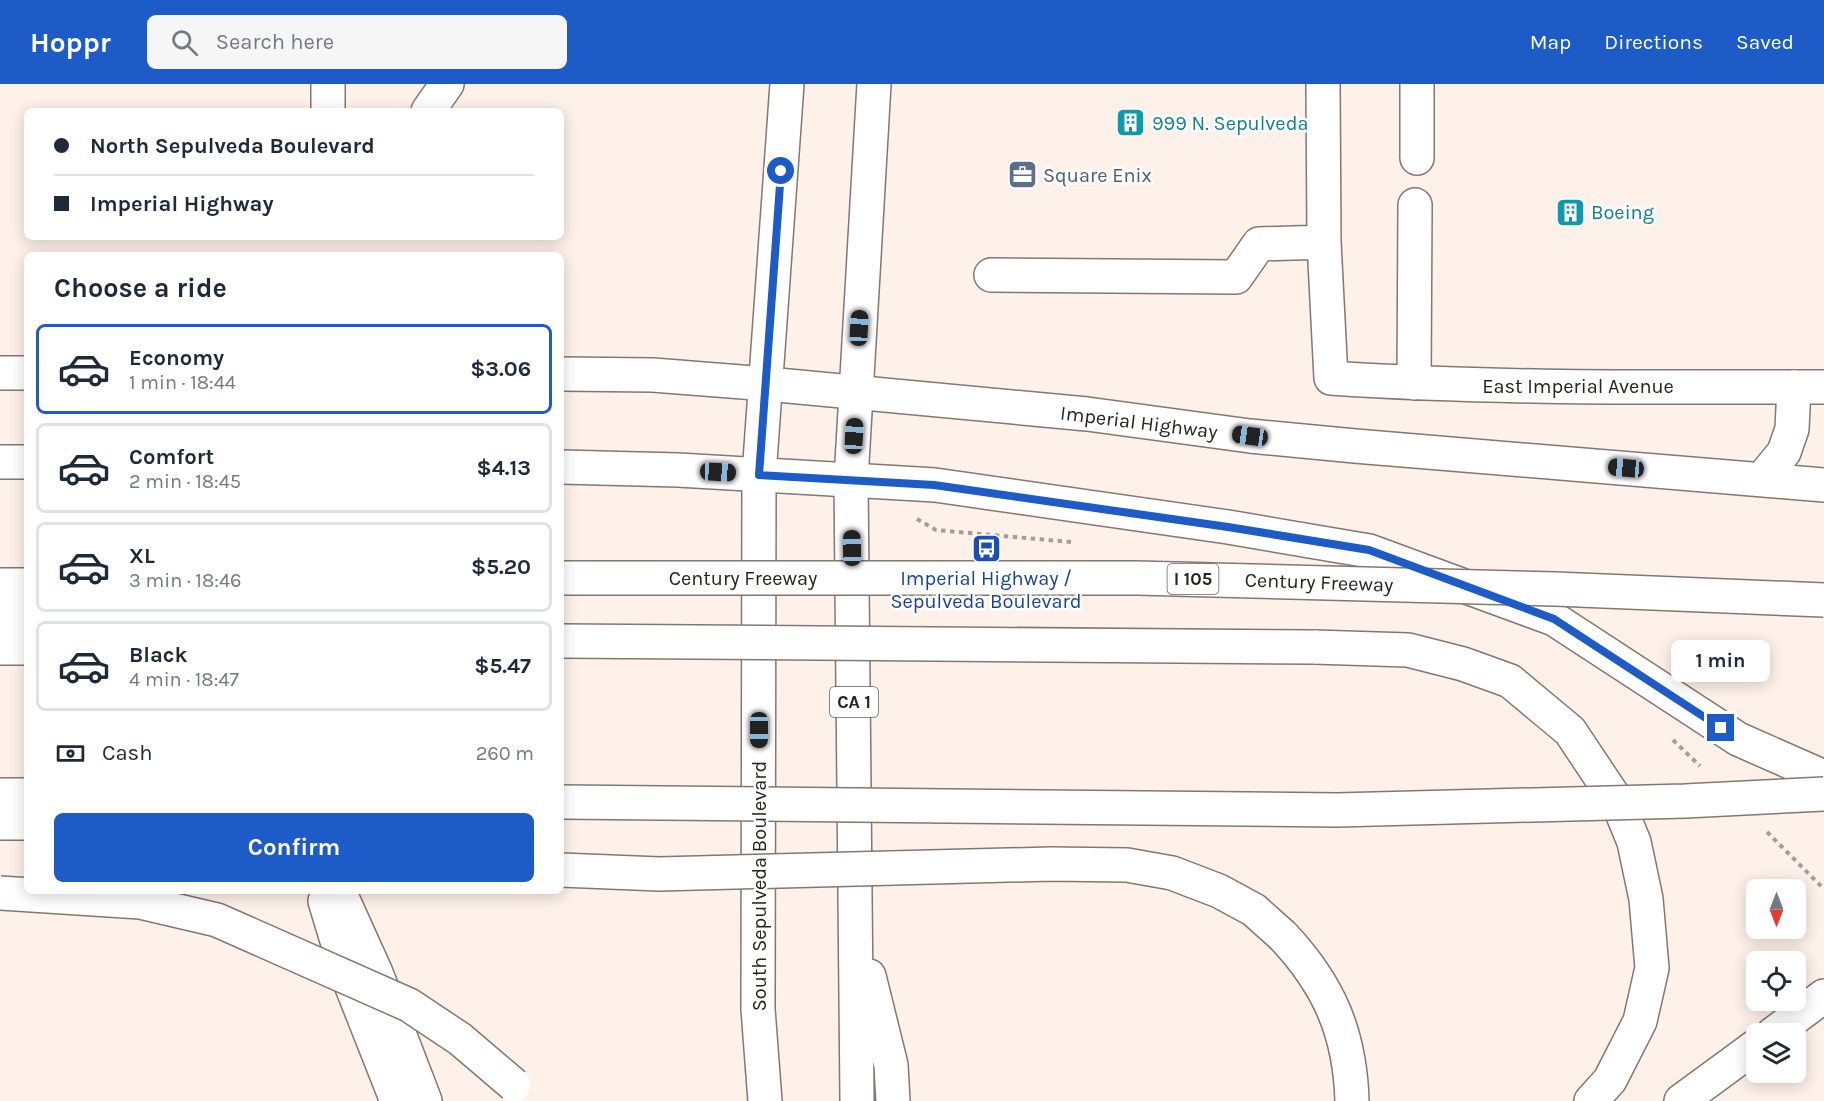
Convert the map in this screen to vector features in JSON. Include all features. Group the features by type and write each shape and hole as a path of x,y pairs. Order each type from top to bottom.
{"main road":[{"path":"328,84 328,108"},
{"path":"430,108 447,84"},
{"name":"South Sepulveda Boulevard","path":"765,1101 758,1008 759,475 787,84"},
{"name":"CA 1","path":"857,1101 851,480 874,84"},
{"path":"991,275 1236,277 1259,244 1324,242 1323,84"},
{"path":"1417,84 1417,158"},
{"path":"1414,206 1414,383"},
{"name":"East Imperial Avenue","path":"1324,242 1331,378 1548,387 1809,387"},
{"path":"0,373 24,373"},
{"name":"Imperial Highway","path":"564,374 653,375 856,391 1087,414 1262,437 1824,485"},
{"path":"1762,479 1784,452 1809,387"},
{"path":"0,462 24,462"},
{"path":"564,467 665,469 934,485 1228,527 1369,550 1554,619 1738,739 1824,777"},
{"name":"Century Freeway","path":"564,578 1137,578 1555,589 1824,600"},
{"path":"0,585 24,585"},
{"path":"0,606 24,607"},
{"path":"0,628 24,629"},
{"path":"564,641 1314,647 1408,650 1463,664 1510,681 1570,731 1618,802 1634,842 1646,898 1652,968 1640,1021 1610,1080 1591,1101"},
{"path":"0,648 24,648"},
{"path":"564,802 1337,810 1685,801 1824,794"},
{"path":"0,795 24,795"},
{"path":"0,823 24,823"},
{"path":"564,870 660,874 1051,864 1127,865 1172,873 1220,891 1254,910 1283,936 1306,963 1339,1021 1350,1066 1352,1101"},
{"path":"0,893 140,902 217,920 309,958 409,1005 460,1039 520,1093"},
{"path":"323,894 348,977 397,1101"},
{"path":"340,894 376,973 425,1101"},
{"path":"856,924 891,1065 893,1101"},
{"path":"1788,1023 1824,996"},
{"path":"1681,1101 1746,1053"}],"path":[{"path":"936,530 1077,542"}],"place":[{"name":"999 N. Sepulveda","path":"1131,123"},
{"name":"Square Enix","path":"1022,175"},
{"name":"Boeing","path":"1570,212"},
{"name":"Imperial Highway / Sepulveda Boulevard","path":"986,548"}],"route":[{"path":"781,171 759,475 934,485 1228,527 1369,550 1554,619 1721,728"}]}
